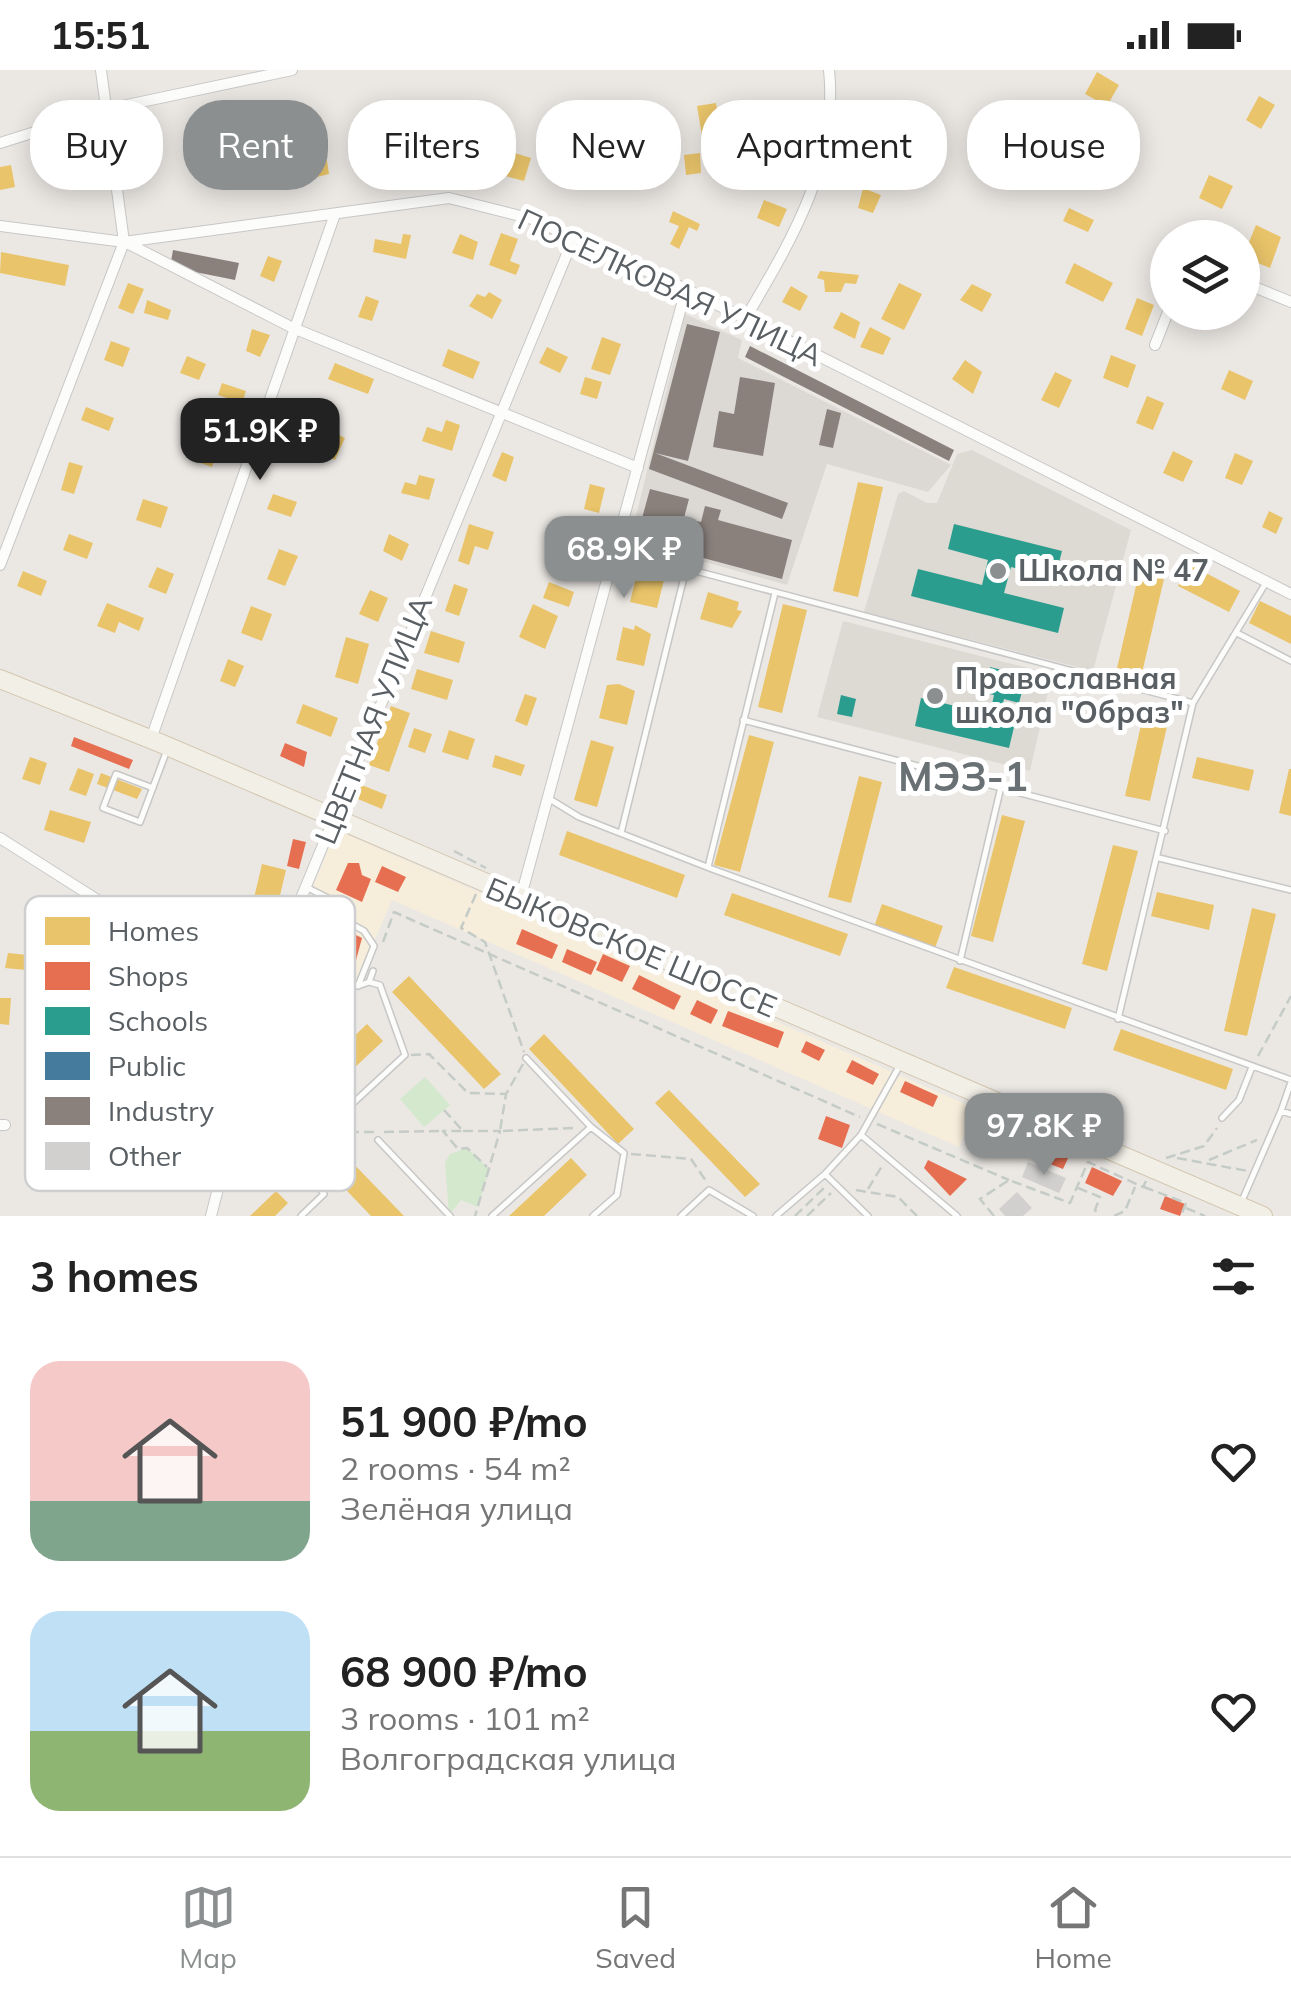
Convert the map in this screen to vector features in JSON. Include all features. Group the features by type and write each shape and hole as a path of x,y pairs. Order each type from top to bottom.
{"main road":[{"name":"БЫКОВСКОЕ ШОССЕ","path":"0,679 160,743 520,901 1263,1216"}],"street":[{"path":"101,70 106,100"},
{"path":"150,100 292,70"},
{"path":"744,320 808,206 827,126 829,70"},
{"path":"0,143 30,134"},
{"path":"0,565 124,242 118,190"},
{"name":"ПОСЕЛКОВАЯ УЛИЦА","path":"0,226 124,242 449,198 532,219 686,289 1291,594"},
{"path":"160,743 293,328 334,214"},
{"name":"ЦВЕТНАЯ УЛИЦА","path":"303,896 574,237"},
{"path":"124,242 293,328 638,468"},
{"path":"520,901 686,289"},
{"path":"1260,289 1291,302"},
{"path":"1155,345 1161,330"},
{"path":"0,838 90,896"},
{"name":"ЦВЕТНАЯ УЛИЦА","path":"211,1216 218,1191"}],"lane":[{"path":"617,550 1193,703"},
{"path":"620,833 686,568"},
{"path":"1118,1018 1193,703 1267,581"},
{"path":"708,868 776,593"},
{"path":"1238,633 1291,661"},
{"path":"743,720 1000,791 1165,831"},
{"path":"153,788 116,774 103,808 140,822 153,788 160,743"},
{"path":"960,961 1000,791"},
{"path":"548,798 620,833 708,868 1291,1081 1240,1206"},
{"path":"1159,858 1291,890"},
{"path":"306,888 322,896"},
{"path":"355,927 374,946 358,986"},
{"path":"370,982 373,971"},
{"path":"355,985 380,985 405,1055 355,1101"},
{"path":"526,1058 592,1127 624,1153 617,1194 593,1216"},
{"path":"776,1216 825,1174 860,1135 901,1063"},
{"path":"1222,1118 1239,1100 1252,1067"},
{"path":"1281,1111 1291,1114"},
{"path":"492,1216 592,1127"},
{"path":"860,1135 958,1216"},
{"path":"378,1140 450,1216"},
{"path":"825,1174 864,1215"},
{"path":"681,1216 709,1190 753,1216"},
{"path":"301,1216 324,1194 322,1191"}],"path":[{"path":"454,851 487,866 461,928 485,942 526,1058 506,1094 500,1131 475,1216"},
{"path":"373,971 394,912 1009,1180 1070,1203 1088,1162 1186,1204 1181,1216"},
{"path":"1252,1067 1291,996"},
{"path":"405,1055 429,1054 468,1093 506,1094"},
{"path":"444,1110 463,1131"},
{"path":"1143,1187 1152,1166 1204,1146 1222,1118"},
{"path":"489,1170 467,1148 458,1149 442,1131 592,1127"},
{"path":"1207,1160 1271,1134"},
{"path":"624,1153 690,1159 709,1190"},
{"path":"867,1190 887,1157"},
{"path":"1171,1157 1207,1160 1254,1173"},
{"path":"794,1216 832,1180"},
{"path":"994,1216 980,1200 1009,1180"},
{"path":"1114,1216 1123,1214 1136,1184"},
{"path":"807,1216 838,1186"},
{"path":"1077,1187 1100,1197 1095,1210 1100,1216"},
{"path":"845,1194 867,1190 898,1196 917,1216"},
{"path":"1184,1208 1206,1216"}],"shaded area":[{"path":"685,314 742,340 738,358 951,465 928,492 827,464 787,585 630,541"},
{"name":"Школа № 47","path":"972,450 1131,530 1093,671 864,612 898,494 904,491 927,503 937,503 957,454"},
{"name":"Православная школа \"Образ\"","path":"843,621 1052,674 1030,771 817,717"},
{"path":"336,830 977,1109 959,1147 392,900 357,980 355,896 309,896"}],"green space":[{"path":"425,1077 450,1105 424,1127 400,1099"},
{"path":"467,1148 489,1169 478,1207 461,1200 449,1215 445,1163 450,1154"}],"building: Homes":[{"path":"1097,72 1119,85 1110,100 1096,100 1085,94"},
{"path":"1259,96 1275,105 1261,129 1246,120"},
{"path":"516,153 531,158 524,181 516,179"},
{"path":"700,153 701,173 686,175 684,155"},
{"path":"11,165 15,187 0,190 0,167"},
{"path":"1209,175 1233,186 1222,209 1199,198"},
{"path":"862,190 881,195 873,213 858,208"},
{"path":"764,200 787,209 779,227 757,218"},
{"path":"1069,208 1094,220 1088,232 1063,221"},
{"path":"673,211 700,224 697,231 689,227 679,249 670,244 679,226 669,222"},
{"path":"1260,227 1281,237 1270,268 1260,264"},
{"path":"501,233 518,239 510,261 520,265 516,275 489,265"},
{"path":"403,234 411,235 406,259 373,252 375,239 401,244"},
{"path":"460,234 478,242 473,260 452,253"},
{"path":"1,252 69,265 65,286 0,273"},
{"path":"268,256 282,261 274,282 260,276"},
{"path":"1074,263 1113,283 1103,302 1065,283"},
{"path":"820,271 859,275 856,284 845,283 841,292 825,292 824,280 817,278"},
{"path":"128,283 144,289 133,314 118,308"},
{"path":"899,283 922,294 904,330 881,319"},
{"path":"972,284 992,294 982,312 960,300"},
{"path":"791,286 808,296 800,311 782,302"},
{"path":"489,292 502,300 492,319 469,306 477,294 485,297"},
{"path":"366,296 379,301 372,321 358,317"},
{"path":"1137,298 1150,303 1142,336 1125,329"},
{"path":"147,300 171,310 168,320 144,313"},
{"path":"841,312 860,322 855,339 833,328"},
{"path":"870,327 891,338 883,355 860,347"},
{"path":"252,329 270,335 260,357 246,351"},
{"path":"602,337 621,344 610,375 591,369"},
{"path":"111,341 130,348 123,367 104,360"},
{"path":"547,347 568,357 560,373 539,363"},
{"path":"448,349 480,362 473,379 442,366"},
{"path":"1111,355 1136,365 1128,388 1103,378"},
{"path":"187,356 206,364 199,380 180,373"},
{"path":"965,360 982,372 973,394 952,379"},
{"path":"335,363 374,379 368,394 328,379"},
{"path":"1229,370 1253,381 1245,400 1221,389"},
{"path":"1055,372 1072,380 1059,408 1041,400"},
{"path":"585,377 602,382 597,399 580,394"},
{"path":"222,383 246,391 242,403 218,395"},
{"path":"1147,396 1164,403 1153,430 1136,423"},
{"path":"86,407 114,418 109,431 81,420"},
{"path":"225,419 243,426 240,438 221,431"},
{"path":"446,420 460,425 452,451 422,441 427,427 442,432"},
{"path":"303,431 330,443 335,433 345,438 335,460 298,443"},
{"path":"199,432 222,440 212,467 190,459"},
{"path":"1173,451 1193,461 1183,482 1163,473"},
{"path":"502,452 514,457 506,482 492,476"},
{"path":"1235,453 1253,461 1242,485 1225,478"},
{"path":"69,462 83,466 74,494 61,490"},
{"path":"419,475 435,479 429,500 401,493 405,482 416,485"},
{"path":"858,482 883,487 858,597 833,591"},
{"path":"590,484 605,488 599,513 584,509"},
{"path":"273,494 297,502 291,517 267,509"},
{"path":"143,499 168,507 161,528 136,520"},
{"path":"1269,511 1283,518 1276,534 1262,527"},
{"path":"469,524 494,532 488,550 475,546 469,565 458,561"},
{"path":"69,534 93,543 87,559 63,550"},
{"path":"389,534 409,544 402,561 383,551"},
{"path":"279,549 298,556 285,586 267,579"},
{"path":"1189,564 1240,591 1229,612 1178,586"},
{"path":"649,566 665,576 657,608 630,602 638,569 647,572"},
{"path":"157,567 174,574 166,594 148,587"},
{"path":"23,571 47,581 41,596 17,586"},
{"path":"1139,573 1164,579 1142,673 1117,668"},
{"path":"549,582 574,592 569,607 543,598"},
{"path":"454,584 468,589 459,616 445,611"},
{"path":"370,590 388,598 378,622 359,614"},
{"path":"708,592 739,602 737,610 742,611 732,628 700,619"},
{"path":"1260,601 1291,616 1291,644 1249,623"},
{"path":"107,603 144,618 139,631 119,622 115,633 97,626"},
{"path":"533,604 558,616 545,649 519,637"},
{"path":"783,604 807,610 782,713 758,707"},
{"path":"251,606 272,614 262,641 241,633"},
{"path":"635,625 651,634 644,666 616,660 623,627 634,630"},
{"path":"431,631 465,642 459,663 424,653"},
{"path":"346,637 369,644 358,684 335,677"},
{"path":"228,659 244,666 235,687 220,681"},
{"path":"417,669 453,680 447,700 411,689"},
{"path":"619,684 635,691 627,725 599,718 607,685"},
{"path":"525,694 537,698 527,726 515,721"},
{"path":"1146,703 1171,709 1150,801 1125,796"},
{"path":"303,704 338,718 331,737 296,723"},
{"path":"391,706 410,713 389,772 369,765"},
{"path":"414,728 432,734 425,753 408,747"},
{"path":"449,730 475,739 468,760 442,752"},
{"path":"749,735 774,742 740,872 714,865"},
{"path":"591,740 614,747 597,807 574,800"},
{"path":"495,755 525,765 521,776 492,767"},
{"path":"30,757 47,763 40,785 22,779"},
{"path":"1197,757 1254,770 1249,791 1192,778"},
{"path":"78,768 94,774 86,796 69,790"},
{"path":"1291,769 1291,816 1279,813"},
{"path":"101,773 142,789 137,799 97,784"},
{"path":"859,776 882,782 851,903 828,897"},
{"path":"359,784 387,795 382,809 353,797"},
{"path":"50,810 91,822 84,843 44,830"},
{"path":"1002,815 1025,821 993,942 971,936"},
{"path":"567,831 685,875 677,898 559,855"},
{"path":"1113,845 1138,851 1107,971 1082,964"},
{"path":"262,864 286,870 280,896 254,896"},
{"path":"1157,892 1214,905 1209,930 1151,916"},
{"path":"732,893 848,934 840,956 724,915"},
{"path":"882,904 943,926 935,948 874,927"},
{"path":"1252,908 1276,914 1247,1036 1224,1031"},
{"path":"8,953 25,955 25,970 5,968"},
{"path":"954,967 1072,1008 1065,1029 946,988"},
{"path":"409,976 501,1074 484,1089 392,992"},
{"path":"0,998 11,998 9,1025 0,1024"},
{"path":"367,1024 383,1041 355,1067 355,1035"},
{"path":"1121,1029 1233,1069 1226,1090 1113,1050"},
{"path":"544,1034 634,1129 618,1144 529,1049"},
{"path":"669,1090 760,1184 745,1197 655,1103"},
{"path":"571,1158 587,1175 544,1216 509,1216"},
{"path":"355,1165 404,1216 371,1216 347,1191 355,1191"},
{"path":"276,1191 288,1203 275,1216 250,1216"}],"building: Shops":[{"path":"74,737 133,760 129,769 71,746"},
{"path":"285,743 307,752 304,767 280,756"},
{"path":"293,839 306,842 299,869 287,866"},
{"path":"348,863 359,863 362,875 371,879 362,902 336,890"},
{"path":"382,866 406,877 398,892 375,882"},
{"path":"522,929 558,945 552,959 516,944"},
{"path":"355,934 362,938 355,964"},
{"path":"567,949 597,962 591,975 562,962"},
{"path":"603,954 630,966 622,982 596,970"},
{"path":"639,975 681,996 674,1010 632,989"},
{"path":"697,1000 718,1010 711,1024 690,1014"},
{"path":"728,1011 784,1032 778,1048 722,1026"},
{"path":"806,1041 825,1050 819,1061 801,1052"},
{"path":"852,1060 879,1074 873,1085 846,1072"},
{"path":"905,1081 938,1096 933,1107 900,1092"},
{"path":"826,1116 850,1125 842,1148 818,1139"},
{"path":"1043,1143 1070,1154 1063,1169 1037,1159"},
{"path":"928,1160 967,1179 950,1196 924,1168"},
{"path":"1092,1167 1122,1181 1113,1196 1085,1183"},
{"path":"1165,1196 1185,1204 1180,1216 1160,1209"}],"building: Schools":[{"path":"954,524 1062,551 1055,578 1011,567 1004,593 1064,608 1058,633 911,596 918,569 982,585 988,560 948,549"},
{"path":"990,667 1026,676 1019,703 1004,699 999,720 1015,723 1009,748 915,726 921,698 990,714 994,695 984,693"},
{"path":"841,695 856,699 852,717 837,714"}],"building: Industry":[{"path":"173,250 239,263 235,280 170,267"},
{"path":"687,324 720,332 688,461 655,453 788,503 782,519 649,469"},
{"path":"750,346 954,450 949,461 745,357"},
{"path":"740,377 775,383 763,456 713,447 719,411 734,414"},
{"path":"827,409 841,413 833,448 819,445"},
{"path":"650,489 689,499 684,518 701,522 705,506 721,510 718,520 792,540 782,579 636,540"}],"building: Other":[{"path":"1028,1162 1066,1178 1059,1193 1022,1177"},
{"path":"1017,1192 1032,1208 1023,1216 1005,1216 999,1209"}],"place":[{"name":"Школа № 47","path":"998,571"},
{"name":"Православная школа \"Образ\"","path":"935,696"}],"district":[{"name":"МЭЗ-1","path":"963,777"}]}
